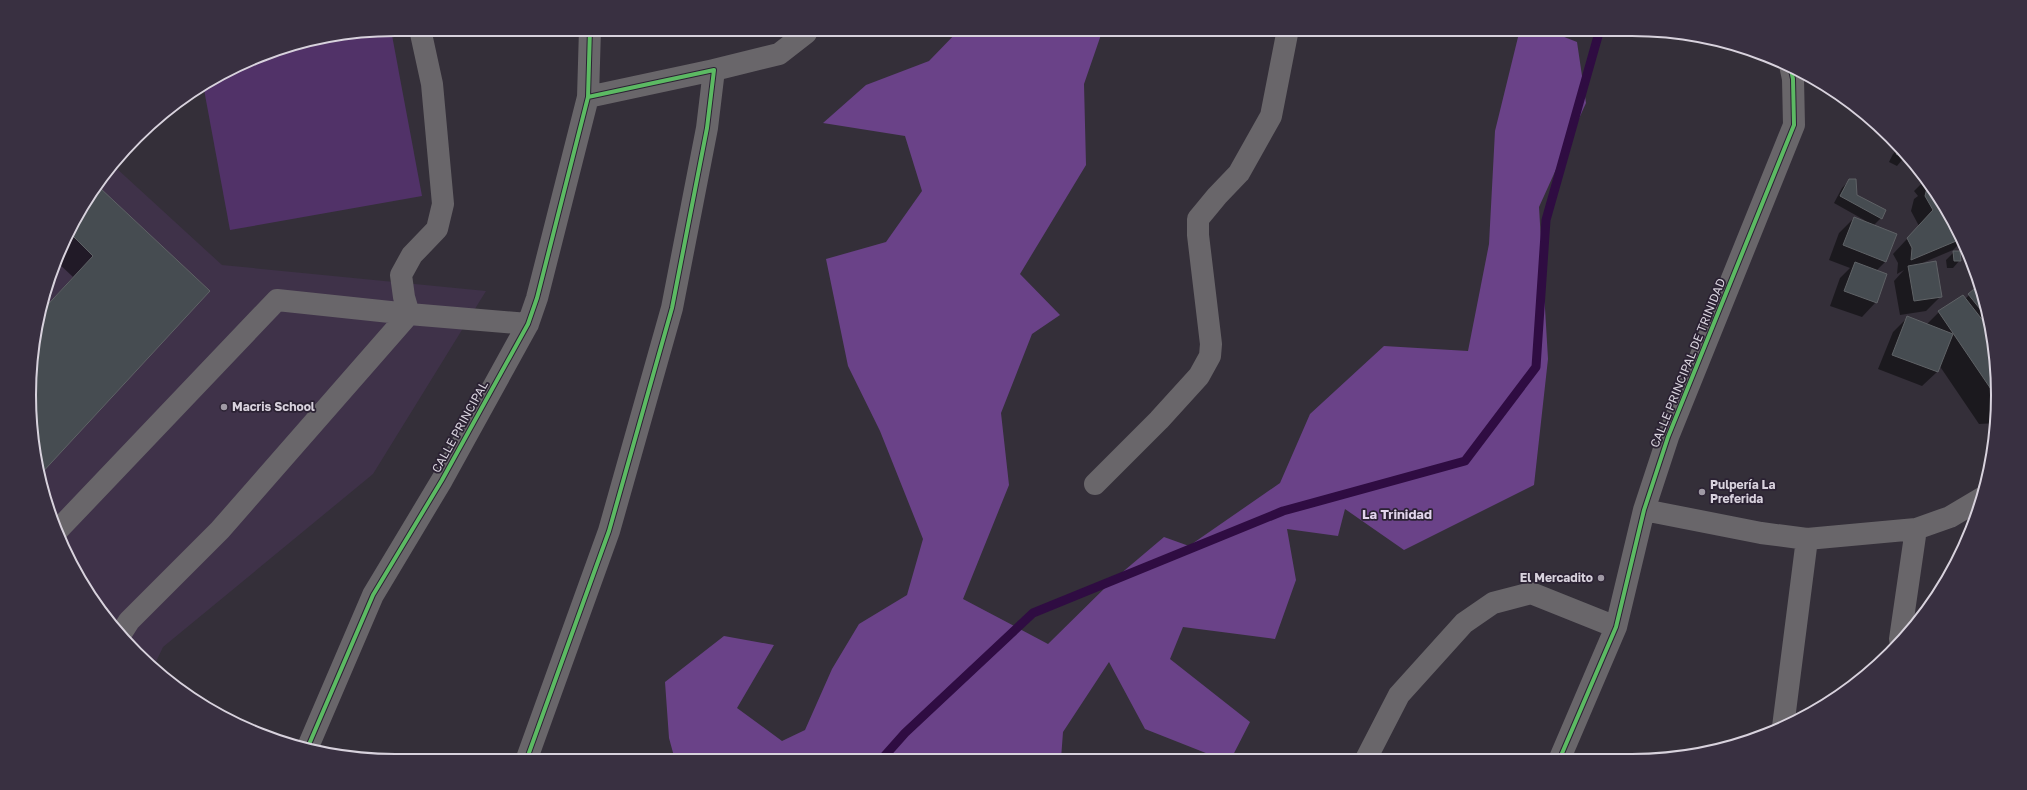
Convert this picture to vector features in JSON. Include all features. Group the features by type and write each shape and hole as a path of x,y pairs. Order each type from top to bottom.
{"street":[{"path":"409,314 404,297 401,275 412,255 437,228 443,204 432,84 422,36"},
{"name":"CALLE PRINCIPAL","path":"309,744 373,595 442,480 528,324 537,298 588,97 590,36"},
{"path":"588,97 714,70 779,54 802,36"},
{"path":"1094,484 1159,420 1199,376 1210,356 1211,344 1198,235 1198,219 1239,173 1271,116 1287,36"},
{"path":"529,754 609,531 672,308 707,128 714,70"},
{"name":"CALLE PRINCIPAL DE TRINIDAD","path":"1562,754 1616,627 1644,510 1668,437 1794,125 1792,73"},
{"path":"61,527 277,300 409,314 528,324"},
{"path":"123,630 129,621 220,530 409,314"},
{"path":"1644,510 1761,533 1807,539 1916,530 1950,517 1974,503"},
{"path":"1901,633 1916,530"},
{"path":"1784,720 1807,539"},
{"path":"1369,754 1399,695 1464,623 1493,603 1531,593 1616,627"}],"shaded area":[{"path":"392,36 422,196 230,230 204,91 215,84 258,63 302,48 348,39"},
{"path":"953,36 1101,36 1084,84 1086,165 1020,274 1060,315 1032,334 1001,413 1009,485 963,599 1048,644 1112,581 1164,537 1189,546 1280,483 1310,414 1384,346 1468,351 1489,244 1495,131 1518,36 1562,36 1577,42 1586,103 1539,207 1548,359 1534,485 1404,550 1345,509 1338,536 1287,529 1296,580 1275,639 1183,627 1170,659 1250,722 1234,754 1208,754 1145,729 1109,662 1063,732 1061,754 673,754 669,738 665,682 724,636 774,645 737,708 782,741 805,730 832,669 859,624 907,595 923,539 880,431 848,366 826,259 886,242 922,191 905,136 823,123 866,85 929,61"},
{"name":"Macris School","path":"116,168 222,265 486,291 373,474 163,647 156,663 125,632 110,614 84,574 63,532 55,510 48,488 39,442 36,395 37,372 39,348 48,302 63,258 73,236 84,215"}],"building":[{"path":"1849,179 1856,179 1857,195 1886,210 1882,219 1840,196"},
{"path":"101,189 210,291 44,470 39,442 36,395 39,348 47,305 93,256 73,236 84,215"},
{"path":"1926,190 1943,216 1956,241 1911,260 1912,248 1907,238 1933,210 1925,196"},
{"path":"1854,217 1897,234 1886,262 1843,245"},
{"path":"1953,251 1960,251 1961,261 1954,261"},
{"path":"1936,261 1942,297 1914,301 1908,266"},
{"path":"1855,262 1887,274 1877,303 1844,291"},
{"path":"1975,288 1981,310 1968,294"},
{"path":"1963,295 1983,321 1988,348 1991,389 1938,311"},
{"path":"1907,316 1953,334 1938,372 1892,355"}],"waterway":[{"path":"886,754 905,733 1033,613 1283,511 1465,461 1536,367 1546,220 1598,36"}],"cycle path":[{"path":"309,744 373,595 442,480 528,324 537,298 588,97 590,36"},
{"path":"529,754 609,531 672,308 707,128 714,70 588,97"},
{"path":"1562,754 1616,627 1644,510 1668,437 1794,125 1792,73"}],"place":[{"name":"Macris School","path":"224,407"},
{"name":"Pulpería La Preferida","path":"1702,492"},
{"name":"El Mercadito","path":"1601,578"}],"district":[{"name":"La Trinidad","path":"1397,514"}]}
